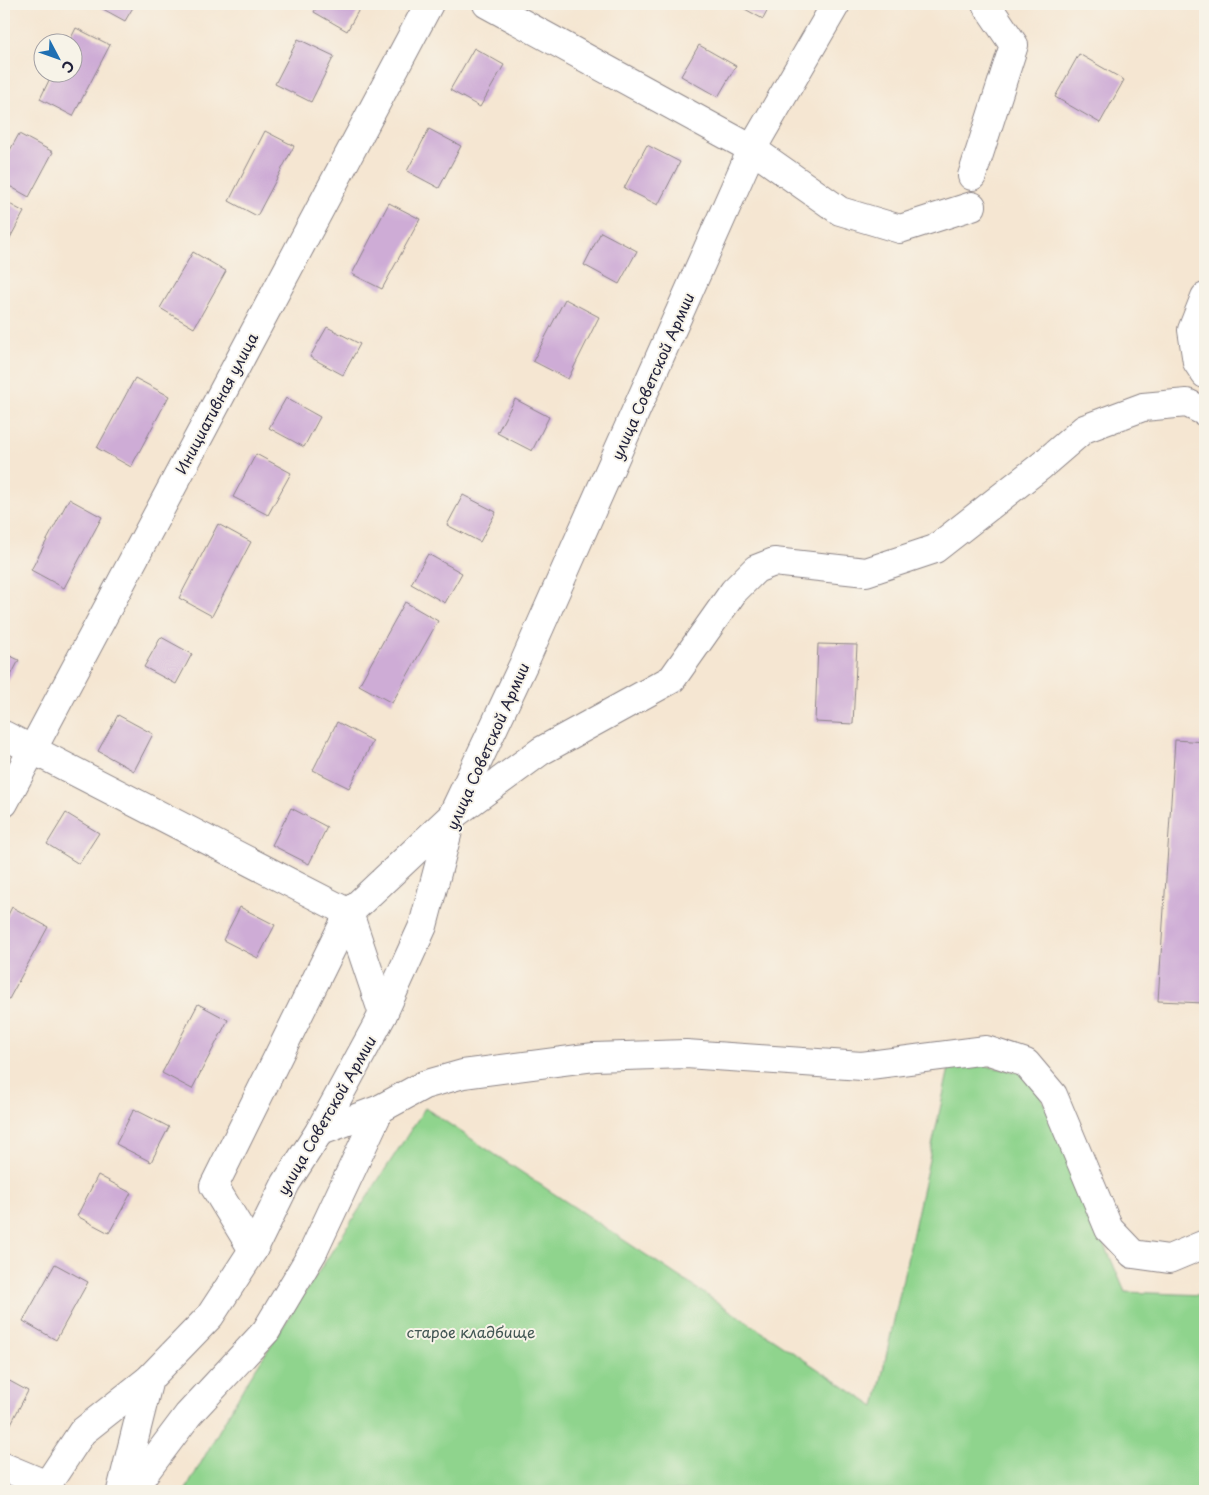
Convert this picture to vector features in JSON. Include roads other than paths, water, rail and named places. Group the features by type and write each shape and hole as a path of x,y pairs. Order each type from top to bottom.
{"street":[{"name":"Инициативная улица","path":"4,803 429,4"},
{"path":"486,4 752,149 840,211 900,229 972,206"},
{"name":"улица Советской Армии","path":"46,1488 82,1432 149,1379 210,1316 253,1250 286,1183 320,1132 383,1014 423,926 452,816 524,663 752,149 836,4"},
{"path":"972,176 1014,45 986,4"},
{"path":"1205,297 1192,330 1197,362 1205,374"},
{"path":"253,1250 214,1186 349,913 452,816 542,751 672,679 734,591 756,569 774,562 866,572 935,549 1042,466 1084,429 1143,407 1187,403 1205,412"},
{"path":"4,735 349,913 383,1014"},
{"path":"320,1132 380,1109 424,1085 463,1074 594,1056 686,1054 862,1066 986,1050 1026,1063 1053,1095 1109,1229 1134,1254 1169,1259 1205,1244"},
{"path":"131,1491 188,1415 266,1331 313,1252 380,1109"},
{"path":"121,1491 149,1379"},
{"path":"4,1466 46,1488"}],"park label":[{"name":"старое кладбище","path":"471,1331"}]}
